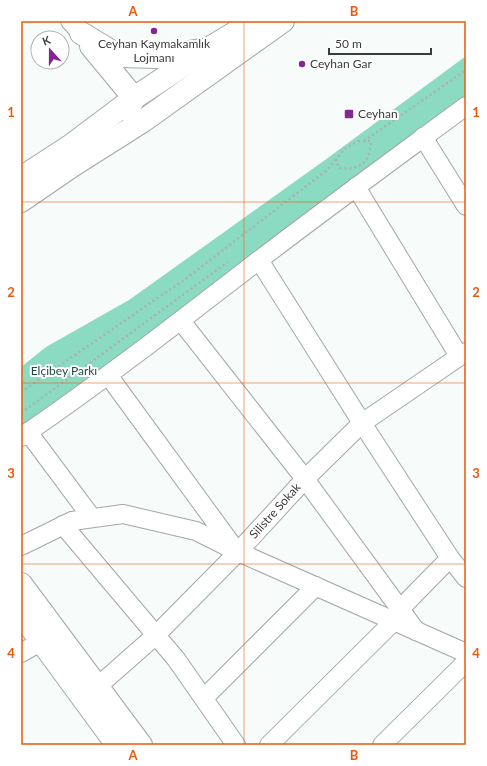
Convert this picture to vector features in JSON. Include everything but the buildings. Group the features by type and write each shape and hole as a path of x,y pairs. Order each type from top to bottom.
{"main road":[{"path":"21,178 70,146 134,98 208,49 254,21"},
{"path":"21,201 72,166 143,121 282,21"},
{"path":"76,27 119,56 169,85 172,93 169,102"},
{"path":"76,27 134,98"},
{"path":"119,56 158,57 208,49"},
{"path":"134,98 129,108 130,116 138,121 143,121"},
{"path":"21,584 141,745"},
{"path":"21,614 117,745"}],"street":[{"path":"92,518 25,434 181,321 259,260 466,106"},
{"path":"423,137 466,206"},
{"path":"356,187 463,354"},
{"path":"259,260 362,423 450,558 466,578"},
{"path":"181,321 305,479 397,615 417,631 466,653"},
{"name":"Silistre Sokak","path":"97,687 156,635 305,479 362,423 463,354"},
{"path":"108,375 237,551"},
{"path":"21,546 72,521 123,514 196,531 316,586 397,615"},
{"path":"63,525 176,659 236,745"},
{"path":"269,745 397,615 450,558"},
{"path":"204,698 316,586"},
{"path":"21,652 42,641"},
{"path":"382,745 466,662"}],"path":[{"path":"364,141 466,70"},
{"path":"21,392 184,280 326,172 343,150 358,141 371,141 370,154 359,167 347,169 339,168 336,160"}],"green space":[{"name":"Elçibey Parkı","path":"466,56 466,106 21,437 21,367 46,347 129,300 325,160"}],"place":[{"name":"Ceyhan Kaymakamlık Lojmanı","path":"154,31"},
{"name":"Ceyhan Gar","path":"302,64"},
{"name":"Ceyhan","path":"349,114"}]}
